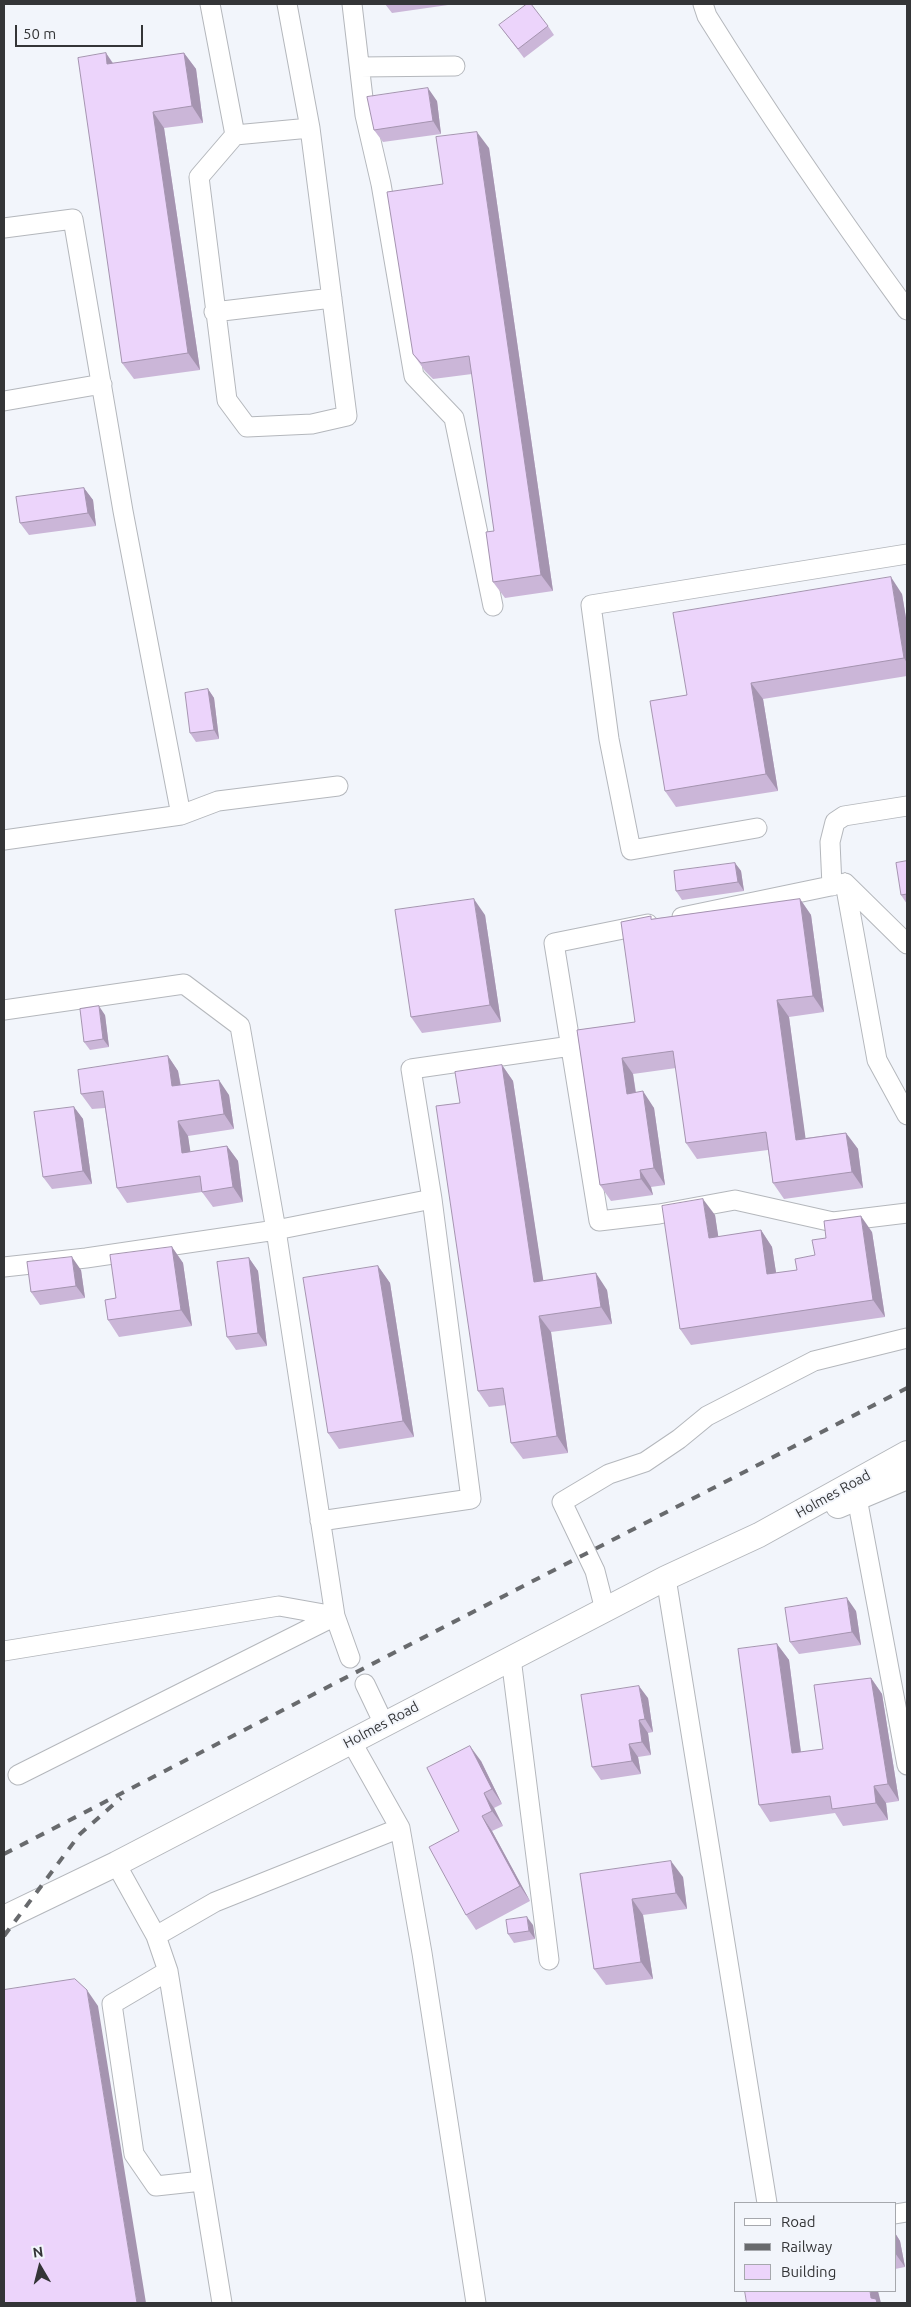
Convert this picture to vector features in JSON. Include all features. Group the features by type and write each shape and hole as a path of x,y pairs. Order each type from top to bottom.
{"main road":[{"name":"Holmes Road","path":"759,1535 907,1453"},
{"name":"Holmes Road","path":"4,1918 116,1864 666,1578 759,1535 907,1477"}],"lane":[{"path":"210,4 235,134"},
{"path":"287,4 310,128 347,416 312,424 247,427 227,400 214,312 200,177 235,134 310,128"},
{"path":"352,4 366,115 381,184 414,376 454,418 494,606"},
{"path":"703,4 707,16 762,104 907,310"},
{"path":"360,67 455,66"},
{"path":"4,228 73,219 123,511 181,815"},
{"path":"214,312 332,298"},
{"path":"4,401 102,384"},
{"path":"757,828 631,850 609,739 591,605 907,554"},
{"path":"4,840 181,815 218,802 338,786"},
{"path":"907,806 844,816 835,822 830,842 877,1060 907,1115"},
{"path":"839,885 907,944"},
{"path":"839,885 554,943 599,1221 659,1214 735,1200 833,1222 906,1219"},
{"path":"4,1010 184,984 240,1026 276,1230 335,1616 350,1658"},
{"path":"320,1521 471,1499 432,1199 411,1069 571,1046"},
{"path":"4,1267 86,1258 276,1230 432,1199"},
{"path":"605,1610 595,1571 562,1502 610,1474 645,1462 679,1439 707,1416 814,1361 907,1338"},
{"path":"857,1498 907,1765"},
{"path":"666,1578 767,2202"},
{"path":"4,1651 279,1606 335,1616"},
{"path":"18,1775 335,1616"},
{"path":"511,1658 549,1960"},
{"path":"365,1684 384,1724"},
{"path":"351,1741 400,1828 422,1953 476,2303"},
{"path":"156,1936 216,1902 400,1828"},
{"path":"116,1864 156,1936 168,1971 222,2303"},
{"path":"168,1971 112,2004 134,2154 156,2186 202,2181"}],"building":[{"path":"527,4 531,4 548,26 518,49 499,25"},
{"path":"106,53 107,64 184,53 192,106 153,112 188,353 122,363 78,58"},
{"path":"428,88 433,121 374,130 367,97"},
{"path":"477,132 541,575 493,582 486,532 494,531 469,356 421,363 413,354 387,192 443,184 436,137"},
{"path":"84,488 88,513 20,523 16,497"},
{"path":"891,577 904,658 751,683 766,774 665,791 650,701 687,695 673,613"},
{"path":"208,689 214,730 190,733 185,693"},
{"path":"907,861 907,894 901,895 896,863"},
{"path":"735,863 738,882 676,891 674,871"},
{"path":"474,899 490,1005 411,1017 395,910"},
{"path":"800,899 813,996 777,1000 796,1140 846,1133 852,1172 773,1183 766,1132 686,1143 673,1051 622,1058 627,1094 643,1091 654,1168 640,1170 641,1179 600,1185 577,1030 635,1022 621,922 651,916 651,919"},
{"path":"99,1006 103,1039 84,1042 80,1009"},
{"path":"168,1056 172,1086 219,1080 224,1114 178,1121 182,1153 227,1146 233,1187 202,1192 200,1176 117,1188 103,1091 81,1094 78,1070"},
{"path":"502,1065 534,1282 596,1273 601,1307 539,1316 557,1436 511,1443 503,1388 478,1391 436,1106 460,1103 455,1072"},
{"path":"74,1107 83,1171 43,1177 34,1112"},
{"path":"703,1199 709,1238 761,1230 767,1274 797,1270 795,1259 815,1255 812,1240 826,1238 824,1221 861,1216 873,1300 680,1329 662,1206"},
{"path":"172,1247 181,1310 108,1320 105,1300 116,1298 110,1255"},
{"path":"72,1257 76,1286 31,1292 27,1262"},
{"path":"249,1258 258,1333 227,1337 217,1262"},
{"path":"378,1266 403,1421 328,1433 303,1278"},
{"path":"847,1598 852,1632 790,1642 785,1608"},
{"path":"777,1644 792,1753 823,1749 814,1685 871,1678 888,1784 874,1786 876,1803 832,1809 830,1796 759,1805 738,1649"},
{"path":"639,1686 645,1719 639,1720 642,1742 629,1744 632,1761 592,1767 581,1695"},
{"path":"470,1746 492,1789 484,1793 492,1811 482,1816 520,1886 466,1915 429,1847 459,1831 427,1768"},
{"path":"671,1861 676,1893 632,1899 641,1962 594,1969 580,1874"},
{"path":"527,1917 529,1931 508,1934 506,1920"},
{"path":"75,1979 87,1990 137,2303 4,2303 4,1990"},
{"path":"745,2292 870,2292 871,2298 876,2299 877,2303 747,2303"}],"railway":[{"path":"4,1854 907,1388"},
{"path":"4,1936 80,1834 121,1798"}]}
